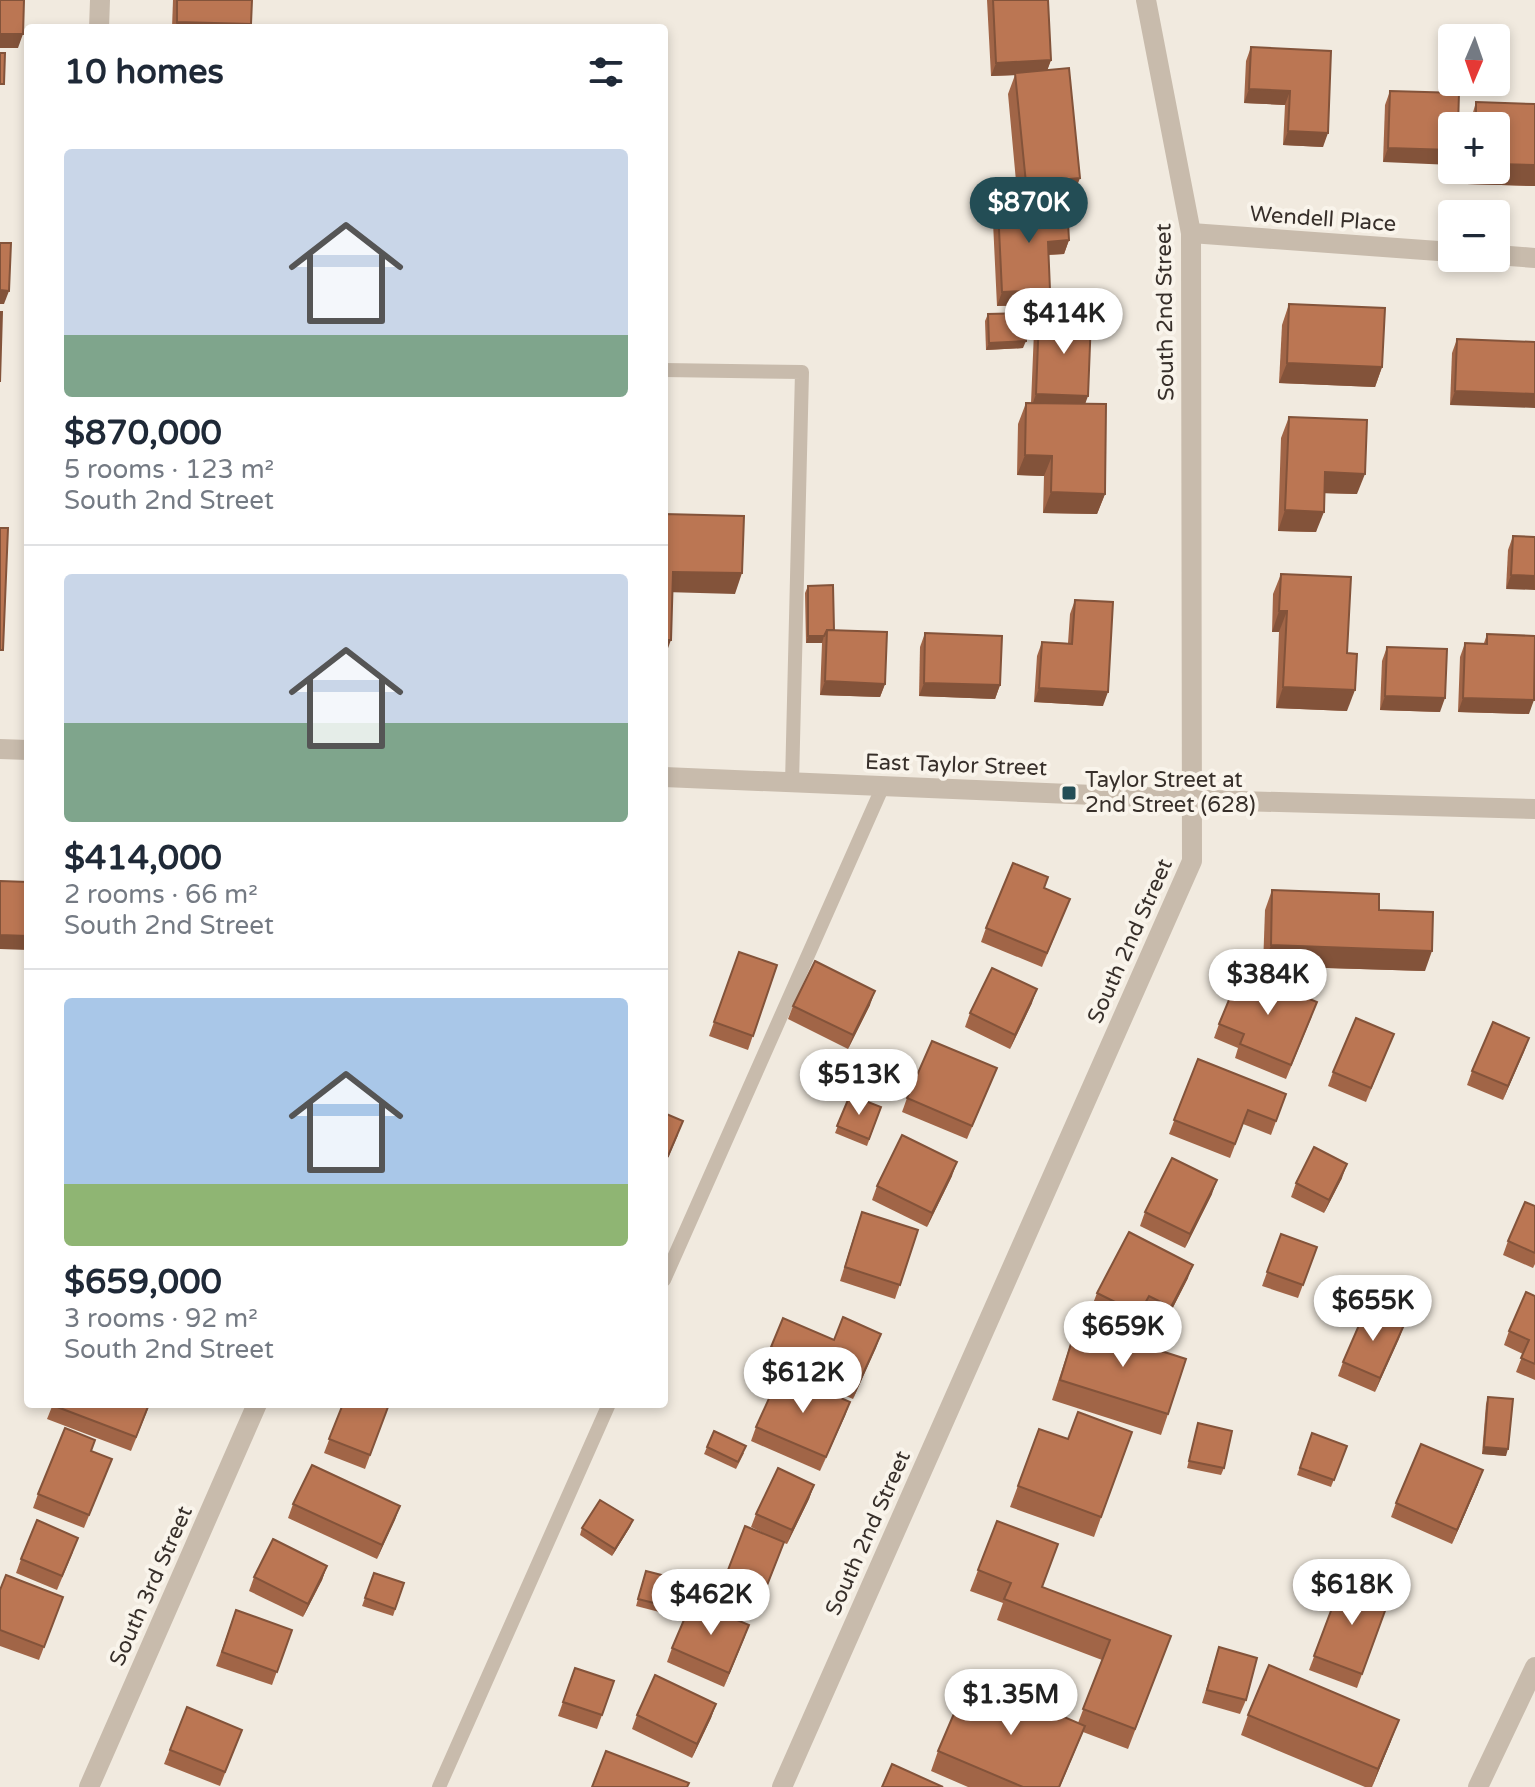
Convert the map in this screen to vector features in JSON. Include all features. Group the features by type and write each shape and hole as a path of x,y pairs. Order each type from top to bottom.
{"street":[{"path":"99,24 100,0"},
{"name":"South 2nd Street","path":"782,1787 1192,861 1191,233 1146,0"},
{"name":"Wendell Place","path":"1191,233 1438,251"},
{"path":"1510,256 1535,258"},
{"path":"0,749 24,750"},
{"name":"East Taylor Street","path":"668,777 1535,809"},
{"name":"South 3rd Street","path":"89,1787 255,1408"},
{"path":"1478,1787 1535,1667"}],"lane":[{"path":"668,370 802,372 792,783"},
{"path":"668,1271 883,786"},
{"path":"439,1787 607,1408"}],"building":[{"path":"0,0 24,0 23,34 0,34"},
{"path":"177,0 252,0 251,24 177,22"},
{"path":"993,0 1048,0 1051,60 996,63"},
{"path":"1251,47 1331,51 1328,133 1288,131 1290,91 1249,89"},
{"path":"0,53 5,53 4,84 0,84"},
{"path":"1069,68 1080,178 1026,183 1015,73"},
{"path":"1390,91 1459,96 1458,112 1438,112 1438,150 1388,148"},
{"path":"1476,102 1535,104 1535,165 1510,164 1510,112 1476,112"},
{"path":"1067,204 1069,240 1048,242 1050,290 1002,292 998,208"},
{"path":"0,243 11,243 9,291 0,290"},
{"path":"1289,304 1385,308 1382,367 1287,363"},
{"path":"0,312 2,312 0,382"},
{"path":"1025,313 1026,341 989,343 988,314"},
{"path":"1039,317 1091,319 1088,396 1036,394"},
{"path":"1457,339 1535,342 1535,394 1455,391"},
{"path":"1026,403 1106,404 1105,494 1051,492 1052,456 1025,455"},
{"path":"1289,417 1367,420 1365,474 1325,472 1324,512 1285,510"},
{"path":"668,514 744,516 742,573 673,572 671,640 668,640"},
{"path":"0,528 8,528 3,650 0,650"},
{"path":"1513,536 1535,537 1535,576 1511,575"},
{"path":"1281,574 1351,577 1347,653 1357,654 1355,690 1283,687 1287,611 1279,611"},
{"path":"833,585 834,630 827,630 824,636 808,636 808,586"},
{"path":"1075,600 1113,602 1108,692 1039,688 1042,642 1072,644"},
{"path":"827,630 887,632 885,684 825,681"},
{"path":"925,633 1002,636 1000,685 924,683"},
{"path":"1487,634 1535,636 1534,700 1463,698 1465,643 1487,644"},
{"path":"1387,647 1447,649 1445,698 1385,696"},
{"path":"1013,863 1048,877 1044,888 1070,899 1047,953 986,928"},
{"path":"0,881 24,882 24,936 0,935"},
{"path":"1272,890 1379,894 1379,910 1433,912 1432,951 1271,945"},
{"path":"739,952 777,965 753,1036 714,1022"},
{"path":"815,961 875,991 853,1035 793,1006"},
{"path":"992,968 1037,989 1015,1035 970,1013"},
{"path":"1241,971 1317,1002 1291,1065 1240,1044 1244,1034 1219,1024"},
{"path":"1356,1018 1394,1034 1371,1088 1333,1072"},
{"path":"1493,1022 1529,1038 1508,1086 1472,1071"},
{"path":"932,1041 997,1068 972,1126 907,1098"},
{"path":"1198,1059 1286,1094 1276,1121 1248,1110 1235,1144 1174,1120"},
{"path":"850,1095 881,1107 869,1139 837,1126"},
{"path":"668,1115 683,1121 668,1156"},
{"path":"902,1135 957,1162 932,1213 877,1186"},
{"path":"1314,1147 1347,1164 1329,1200 1296,1183"},
{"path":"1172,1158 1217,1180 1190,1234 1145,1212"},
{"path":"1525,1202 1535,1206 1535,1253 1508,1241"},
{"path":"862,1212 918,1230 900,1285 845,1267"},
{"path":"1129,1232 1193,1265 1171,1307 1149,1296 1139,1314 1097,1293"},
{"path":"1281,1234 1317,1247 1303,1285 1267,1272"},
{"path":"1526,1292 1535,1296 1535,1364 1521,1358 1529,1340 1509,1331"},
{"path":"1366,1309 1404,1325 1380,1378 1343,1362"},
{"path":"843,1317 881,1334 858,1385 771,1347 783,1318 834,1340"},
{"path":"1077,1324 1186,1359 1168,1414 1060,1380"},
{"path":"781,1372 850,1402 826,1457 756,1427"},
{"path":"1488,1397 1513,1399 1508,1449 1484,1447"},
{"path":"60,1408 147,1408 136,1437"},
{"path":"341,1408 388,1408 370,1455 329,1439"},
{"path":"1078,1412 1132,1432 1101,1517 1018,1486 1039,1429 1068,1439"},
{"path":"1198,1423 1232,1431 1224,1468 1189,1461"},
{"path":"65,1428 95,1440 91,1451 112,1459 89,1515 38,1494"},
{"path":"714,1431 746,1446 738,1462 707,1447"},
{"path":"1312,1433 1347,1446 1334,1480 1300,1468"},
{"path":"1421,1444 1483,1470 1457,1530 1396,1503"},
{"path":"312,1465 400,1506 382,1545 293,1504"},
{"path":"778,1468 814,1485 792,1530 756,1514"},
{"path":"600,1500 633,1520 615,1549 582,1528"},
{"path":"37,1520 78,1538 62,1576 21,1559"},
{"path":"997,1521 1058,1544 1042,1587 1171,1636 1135,1729 1083,1709 1110,1640 1004,1599 1011,1583 978,1570"},
{"path":"745,1526 784,1542 762,1598 723,1583"},
{"path":"273,1539 327,1566 308,1604 254,1577"},
{"path":"646,1571 681,1580 674,1608 638,1599"},
{"path":"374,1573 404,1583 395,1609 365,1598"},
{"path":"6,1575 63,1597 44,1647 0,1630 0,1590"},
{"path":"1343,1579 1390,1597 1362,1674 1314,1656"},
{"path":"692,1601 749,1625 729,1673 672,1648"},
{"path":"236,1610 292,1630 277,1672 222,1652"},
{"path":"1219,1647 1257,1658 1246,1700 1207,1690"},
{"path":"1269,1665 1399,1720 1378,1769 1248,1715"},
{"path":"575,1668 614,1681 602,1715 563,1702"},
{"path":"655,1675 716,1704 697,1744 637,1715"},
{"path":"970,1676 1085,1726 1059,1787 1023,1787 938,1751"},
{"path":"187,1707 242,1730 225,1772 170,1750"},
{"path":"606,1751 689,1783 687,1787 592,1787"},
{"path":"892,1764 943,1787 882,1787"}],"place":[{"name":"Taylor Street at 2nd Street (628)","path":"1069,793"}]}
